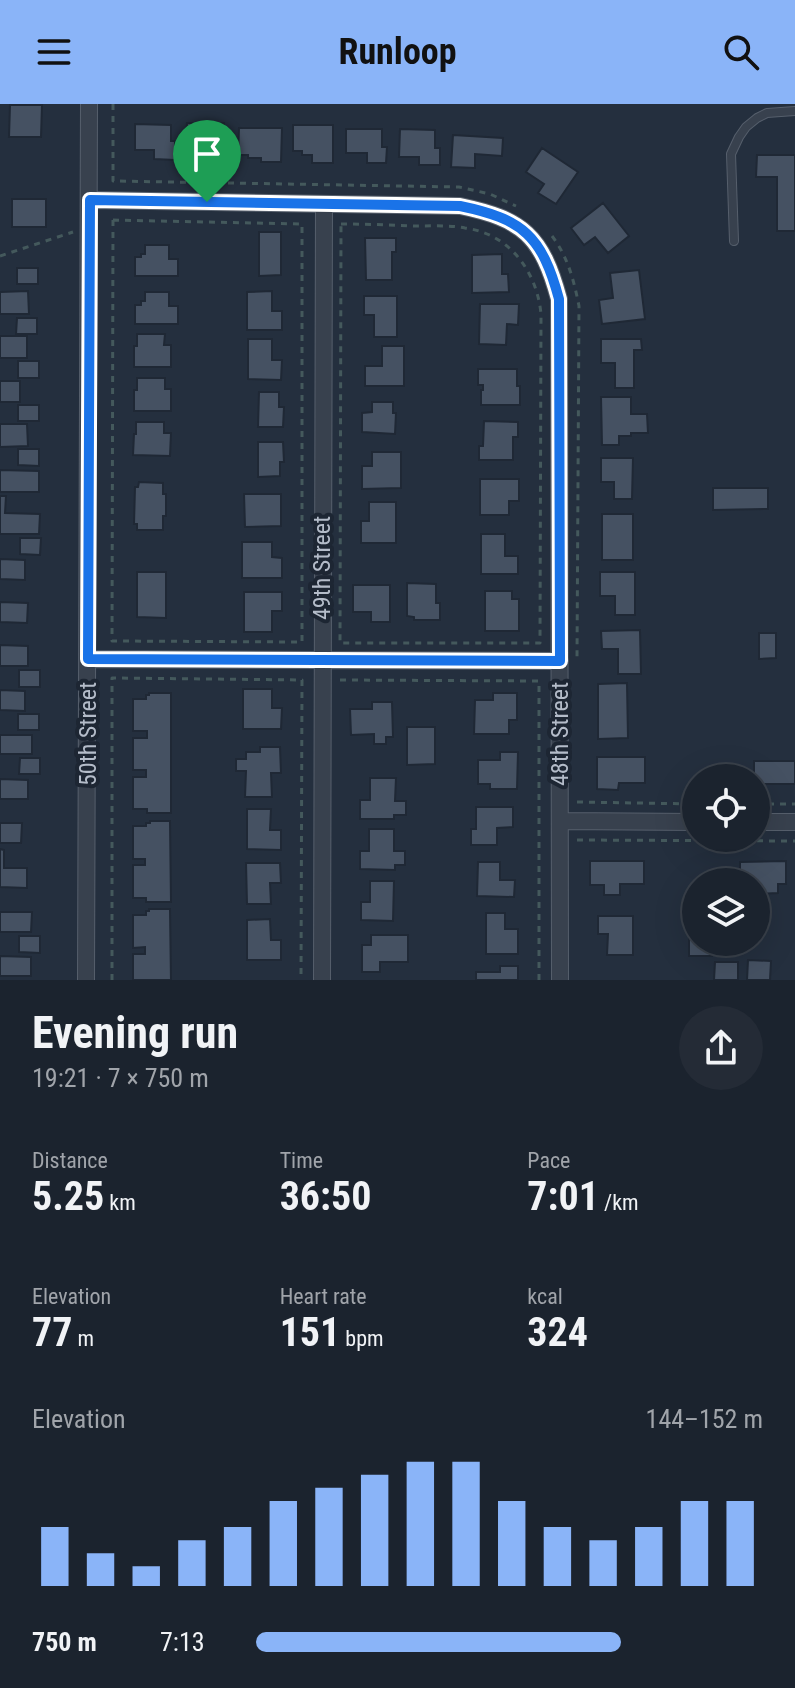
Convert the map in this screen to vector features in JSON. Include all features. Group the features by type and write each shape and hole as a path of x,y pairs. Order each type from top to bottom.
{"street":[{"name":"50th Street","path":"86,980 89,104"},
{"name":"48th Street","path":"90,200 460,206 506,219 526,232 540,249 552,273 559,299 560,980"},
{"name":"49th Street","path":"322,980 324,204"},
{"path":"88,659 560,661"},
{"path":"561,821 682,822"},
{"path":"770,822 795,822"}],"lane":[{"path":"734,241 731,154 746,127 757,118 767,113 795,111"}],"path":[{"path":"113,104 113,181 459,187 490,194 518,207"},
{"path":"113,220 302,224 302,642 112,641 113,220"},
{"path":"341,224 467,228 506,244 521,259 531,276 541,314 540,643 340,643 341,224"},
{"path":"545,229 565,257 579,306 577,663"},
{"path":"0,256 73,232"},
{"path":"112,980 112,678 302,680 301,980"},
{"path":"340,680 539,681 539,980"},
{"path":"577,803 682,804"},
{"path":"770,804 795,804"},
{"path":"577,840 795,841"}],"building":[{"path":"10,105 42,105 41,137 9,137"},
{"path":"187,123 224,123 227,161 206,161 206,153 186,149"},
{"path":"135,124 171,125 175,160 154,159 154,150 135,150"},
{"path":"293,125 333,125 333,163 312,163 312,155 293,151"},
{"path":"239,128 282,128 281,162 261,162 261,158 238,155"},
{"path":"346,129 382,129 382,147 387,147 386,163 367,163 367,153 346,153"},
{"path":"400,129 435,130 435,148 440,148 440,165 419,165 419,157 399,157"},
{"path":"453,135 503,138 502,156 475,154 475,168 451,167"},
{"path":"542,148 578,172 556,204 538,193 544,184 526,172"},
{"path":"757,155 795,155 795,231 777,231 777,177 756,177"},
{"path":"12,199 46,199 46,227 12,227"},
{"path":"603,203 629,236 608,253 595,237 584,245 571,228"},
{"path":"259,232 281,232 281,275 259,276"},
{"path":"365,238 396,238 396,252 392,252 392,280 366,280"},
{"path":"145,245 169,245 169,259 178,259 178,276 135,276 135,257 145,254"},
{"path":"502,254 502,274 508,274 509,292 472,293 472,255"},
{"path":"17,268 38,268 38,284 17,284"},
{"path":"639,270 645,319 602,324 599,300 613,298 610,273"},
{"path":"28,291 29,314 0,314 0,292"},
{"path":"272,291 272,311 282,311 282,330 247,330 247,292"},
{"path":"145,292 169,292 169,306 178,306 178,324 135,324 135,305 145,301"},
{"path":"364,296 397,296 397,337 374,337 374,315 364,315"},
{"path":"480,304 519,304 518,325 507,324 506,345 479,344"},
{"path":"17,318 37,318 37,334 16,334"},
{"path":"137,334 165,334 164,345 171,345 171,367 134,367"},
{"path":"0,336 27,336 27,358 0,358"},
{"path":"248,339 272,339 272,360 282,360 281,380 248,379"},
{"path":"601,339 641,339 642,350 634,350 634,388 615,388 615,363 601,363"},
{"path":"382,346 404,346 404,386 365,386 365,366 382,366"},
{"path":"18,361 39,361 39,378 18,378"},
{"path":"478,369 517,369 520,405 481,405 483,385 478,385"},
{"path":"137,378 165,378 165,389 171,389 171,411 134,411"},
{"path":"0,381 20,381 20,402 0,402"},
{"path":"259,392 279,392 279,407 284,407 283,427 258,427"},
{"path":"601,397 631,397 631,414 647,414 648,433 619,436 619,445 602,445"},
{"path":"372,402 393,402 395,434 362,432 362,413 372,412"},
{"path":"18,405 39,405 39,421 18,421"},
{"path":"484,421 518,422 518,437 513,437 513,460 479,460"},
{"path":"136,422 164,422 164,433 171,433 170,456 133,455"},
{"path":"0,424 27,424 28,446 0,447"},
{"path":"258,442 283,442 284,462 280,462 280,476 258,477"},
{"path":"18,449 39,449 39,466 18,465"},
{"path":"372,452 401,452 401,488 362,489 362,466 372,466"},
{"path":"601,458 633,458 632,499 614,499 614,482 601,482"},
{"path":"0,470 39,471 39,492 0,492"},
{"path":"480,479 519,479 519,501 509,501 509,515 480,515"},
{"path":"139,482 163,483 166,516 163,516 163,530 137,530 137,524 134,524 135,487"},
{"path":"713,488 768,488 768,509 713,510"},
{"path":"244,494 281,494 281,526 245,527"},
{"path":"0,496 6,496 5,513 40,514 39,534 0,534"},
{"path":"369,502 396,502 396,543 361,543 361,521 369,521"},
{"path":"602,514 633,514 633,560 602,560"},
{"path":"481,534 505,534 505,556 518,556 518,574 481,574"},
{"path":"20,538 41,538 40,555 20,554"},
{"path":"242,542 272,542 272,557 282,558 282,578 242,578"},
{"path":"0,559 25,560 25,580 0,579"},
{"path":"137,572 166,572 166,618 137,617"},
{"path":"600,572 635,572 635,615 615,615 615,596 600,596"},
{"path":"407,583 436,584 440,620 414,620 414,617 407,616"},
{"path":"353,585 390,585 390,622 371,622 371,612 353,612"},
{"path":"485,591 512,591 512,599 519,599 519,631 485,631"},
{"path":"244,592 282,592 282,611 272,611 272,632 244,632"},
{"path":"0,602 28,603 27,623 0,622"},
{"path":"640,630 641,674 618,674 618,649 602,649 601,631"},
{"path":"759,633 776,633 776,658 759,659"},
{"path":"0,645 28,646 28,666 0,666"},
{"path":"19,670 40,670 40,687 19,687"},
{"path":"627,683 628,738 598,739 598,684"},
{"path":"243,689 272,689 272,708 282,708 281,729 243,729"},
{"path":"0,690 25,691 25,711 0,710"},
{"path":"149,693 171,693 171,813 147,813 147,809 133,809 133,777 146,777 146,770 133,770 133,738 147,738 147,731 133,731 133,699 146,699"},
{"path":"493,693 517,693 517,720 509,720 509,734 474,734 475,700 493,700"},
{"path":"372,702 392,702 393,737 386,737 386,744 374,744 374,734 351,735 350,709 372,709"},
{"path":"18,714 39,714 39,730 18,730"},
{"path":"407,727 435,727 435,764 407,765"},
{"path":"0,735 32,735 32,754 0,754"},
{"path":"260,747 280,747 281,773 271,773 272,797 245,797 246,771 236,771 236,759 246,759 246,752 260,752"},
{"path":"500,752 518,752 517,789 490,789 490,784 478,784 478,760 500,760"},
{"path":"597,757 645,757 645,783 619,783 618,790 597,789"},
{"path":"20,758 40,758 40,774 19,774"},
{"path":"754,761 795,761 795,784 770,784 770,764 754,764"},
{"path":"370,778 396,778 395,801 406,801 406,815 394,815 394,819 360,819 360,800 370,800"},
{"path":"0,779 28,780 28,799 0,799"},
{"path":"476,807 513,807 513,827 497,828 497,845 471,845 471,829 476,829"},
{"path":"247,809 271,809 270,830 281,830 281,850 247,849"},
{"path":"150,821 170,821 171,902 146,902 146,898 133,898 133,865 145,865 145,859 133,859 133,826 146,826"},
{"path":"0,823 22,823 21,843 0,843"},
{"path":"369,829 394,829 394,851 405,851 405,865 395,865 395,870 360,869 360,851 369,851"},
{"path":"0,849 4,850 4,868 27,868 27,888 0,887"},
{"path":"590,861 644,861 644,884 620,884 620,895 604,895 604,885 590,885"},
{"path":"786,861 786,884 778,884 778,893 770,893 770,868 740,868 740,862"},
{"path":"478,862 500,862 500,880 515,880 514,897 477,896"},
{"path":"246,863 280,863 281,883 270,883 271,904 247,904"},
{"path":"370,881 394,881 393,921 361,920 361,902 370,902"},
{"path":"149,909 170,909 171,980 133,980 133,954 145,954 145,947 133,948 133,915 146,915"},
{"path":"0,912 32,912 31,932 0,932"},
{"path":"486,913 505,913 505,929 518,929 518,954 486,954"},
{"path":"598,916 633,916 633,955 607,955 608,934 598,934"},
{"path":"270,919 271,940 281,940 281,960 247,960 247,920"},
{"path":"371,935 408,935 408,962 380,962 380,972 362,972 362,945 371,945"},
{"path":"19,936 40,936 40,953 19,952"},
{"path":"0,956 31,957 31,976 0,976"},
{"path":"748,960 771,961 770,980 747,980"},
{"path":"715,962 738,962 738,980 714,980"},
{"path":"500,966 518,966 518,980 476,980 476,972 500,972"}],"route":[{"path":"90,200 207,202 460,206 506,219 526,232 540,249 552,273 559,299 560,661 88,659 90,200"}]}
